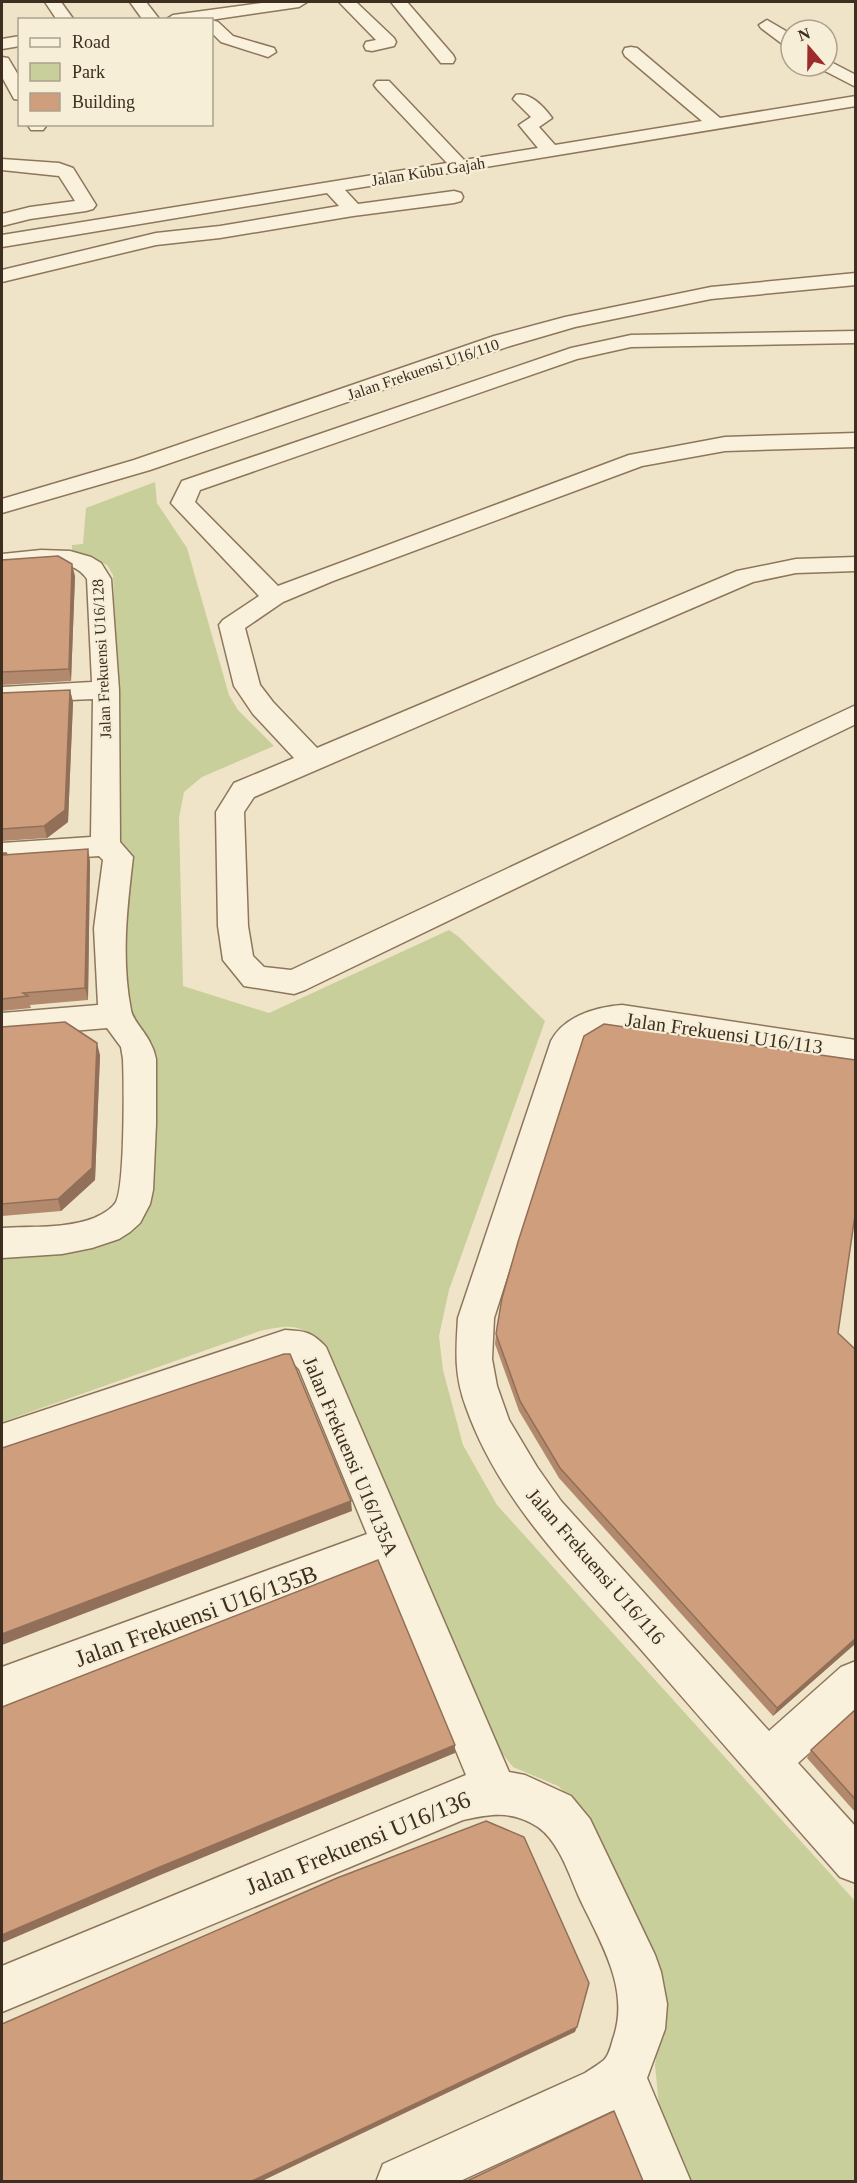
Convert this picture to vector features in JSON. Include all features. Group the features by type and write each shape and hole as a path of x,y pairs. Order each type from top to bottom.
{"street":[{"path":"53,2 65,18"},
{"path":"138,2 150,18"},
{"path":"211,18 232,6 299,2"},
{"path":"347,2 388,42 372,46"},
{"path":"399,2 447,59"},
{"path":"767,25 779,34"},
{"path":"213,26 227,39 268,52"},
{"path":"2,44 18,41"},
{"path":"631,52 717,124"},
{"path":"2,62 18,91"},
{"path":"839,72 855,82"},
{"path":"382,85 460,166"},
{"path":"522,99 543,118 528,125 550,152"},
{"name":"Jalan Kubu Gajah","path":"2,241 855,101"},
{"path":"2,165 59,169 66,172 86,204 103,225"},
{"path":"332,187 353,210"},
{"path":"2,276 156,239 220,232 353,210 454,197"},
{"path":"2,220 86,204"},
{"name":"Jalan Frekuensi U16/110","path":"2,506 142,465 502,341 572,321 711,293 855,279"},
{"path":"274,597 183,502 190,486 571,354 631,341 855,337"},
{"path":"312,760 263,708 247,686 232,625 274,597 324,576 637,460 725,444 855,440"},
{"name":"Jalan Frekuensi U16/128","path":"2,561 43,557 68,558 90,565 96,571 99,579 106,690 105,846 118,857 109,928 115,1015"},
{"path":"855,564 796,566 746,576 244,790 230,812 233,926 238,960 255,978 294,982 855,713"},
{"path":"2,695 106,690"},
{"path":"2,854 105,846"},
{"path":"2,1025 115,1015 139,1051 139,1116 134,1200 128,1214 115,1224 98,1232 2,1243"},
{"name":"Jalan Frekuensi U16/113","path":"593,1022 606,1017 622,1017 855,1052"},
{"name":"Jalan Frekuensi U16/116","path":"593,1022 579,1030 567,1041 476,1318 474,1364 497,1438 522,1480 547,1514 855,1861"},
{"name":"Jalan Frekuensi U16/135A","path":"2,1441 285,1346 302,1347 313,1359 495,1791"},
{"name":"Jalan Frekuensi U16/135B","path":"2,1688 390,1544"},
{"path":"766,1761 855,1682"},
{"name":"Jalan Frekuensi U16/136","path":"2,1989 463,1798 495,1791 525,1797 555,1812 574,1834 638,1972 643,2004 641,2029 622,2076"},
{"path":"401,2181 602,2090 622,2076 666,2181"}],"green space":[{"path":"155,482 157,503 187,548 229,695 238,710 274,746 202,777 184,792 179,818 183,986 269,1013 449,930 545,1021 449,1290 439,1336 443,1370 463,1445 497,1505 855,1901 855,2181 691,2181 659,2107 655,2065 665,1992 649,1950 586,1812 558,1786 513,1767 494,1743 374,1470 321,1341 299,1328 286,1327 260,1331 2,1422 2,1257 80,1250 110,1236 152,1060 113,1015 109,822 115,628 113,575 107,565 72,550 72,545 83,544 86,508"}],"building":[{"path":"58,556 72,564 69,669 2,672 2,560"},
{"path":"70,690 65,810 44,826 2,829 2,693"},
{"path":"88,849 85,988 23,993 28,996 2,999 2,853 7,853 3,855"},
{"path":"65,1022 97,1043 92,1168 58,1199 2,1204 2,1027"},
{"path":"604,1024 855,1060 855,1215 838,1333 855,1349 855,1639 777,1708 560,1468 520,1401 496,1334 502,1298 518,1242 584,1036"},
{"path":"284,1354 290,1354 351,1501 2,1634 2,1448"},
{"path":"378,1560 455,1745 2,1935 2,1707"},
{"path":"855,1710 855,1799 811,1750"},
{"path":"486,1821 524,1837 589,1983 577,2027 252,2181 2,2181 2,2024 337,1878"},
{"path":"614,2111 643,2181 467,2181"}]}
